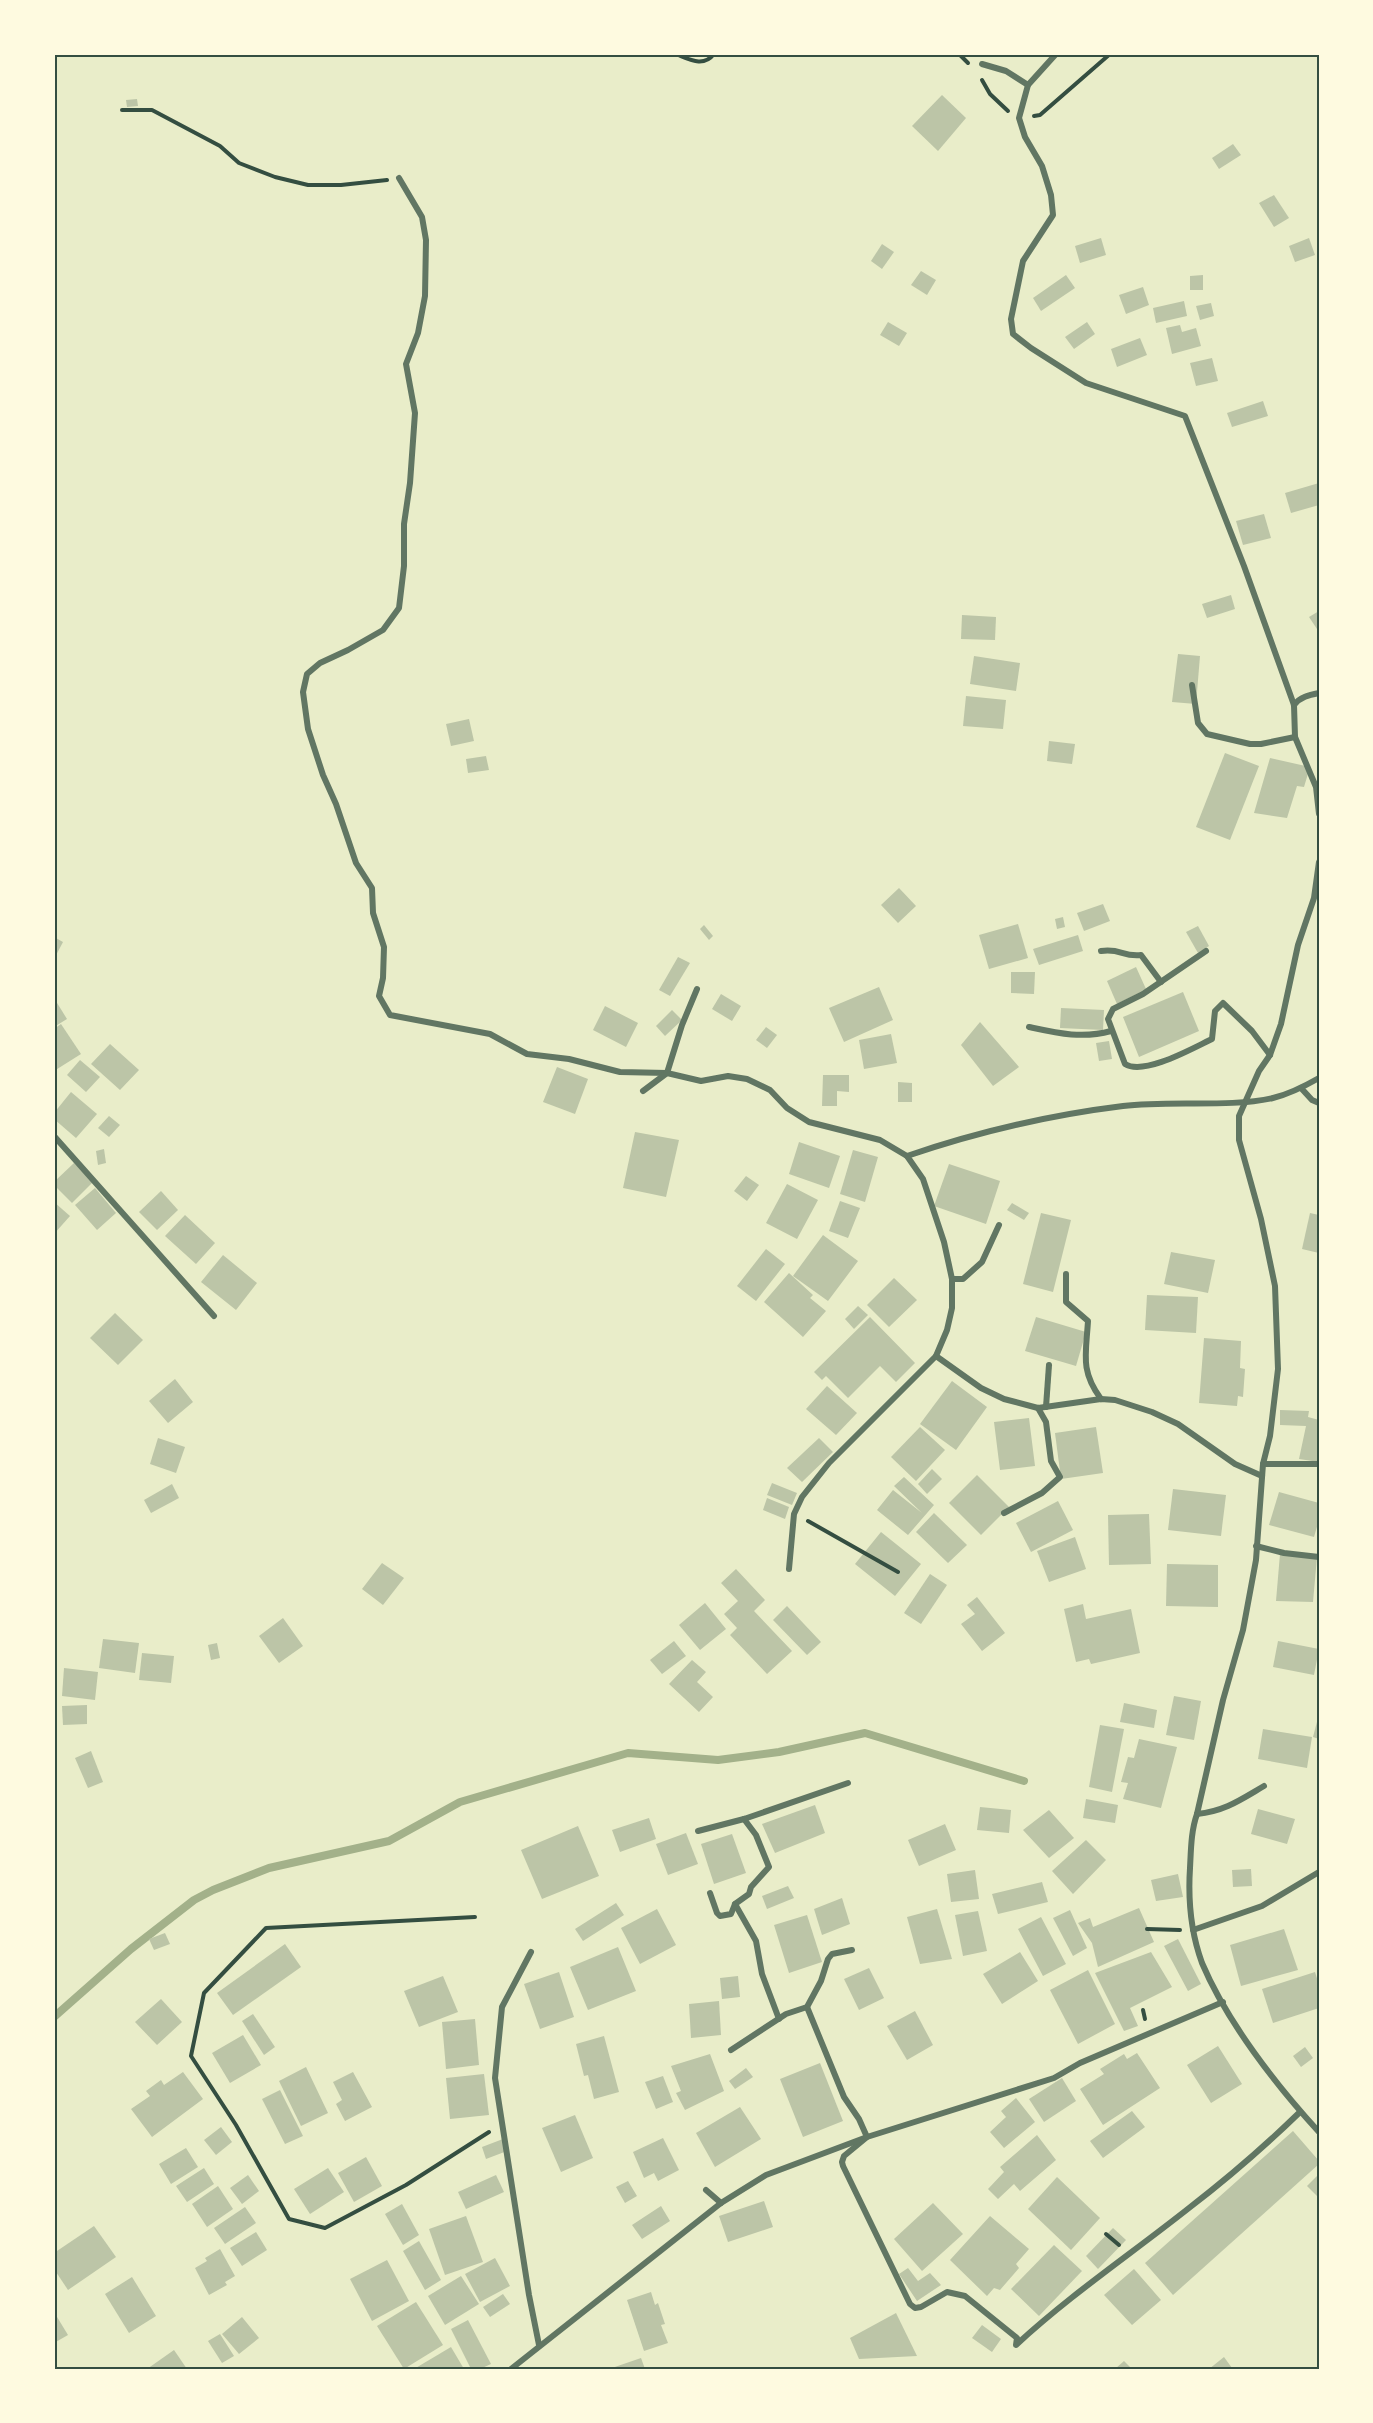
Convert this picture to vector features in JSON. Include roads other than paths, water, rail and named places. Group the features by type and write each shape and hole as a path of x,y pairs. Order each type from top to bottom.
{"street":[{"path":"1056,54 1028,85 1019,118 1025,137 1042,166 1051,195 1053,215 1023,261 1011,319 1013,334 1086,383 1185,416 1244,566 1294,705 1295,737 1316,786 1319,814"},
{"path":"982,64 1006,71 1028,85"},
{"path":"399,178 422,217 426,240 425,296 418,333 406,364 415,413 410,483 404,524 404,566 399,608 383,630 320,663 307,674 303,692 308,729 323,775 336,804 356,863 372,888 373,913 384,947 383,978 379,996 390,1015 490,1034 526,1054 569,1059 620,1072 667,1074 701,1081 728,1076 747,1079 770,1090 787,1108 808,1122 880,1140 907,1156 923,1179 944,1242 952,1279 952,1308 948,1330 936,1356 829,1463 802,1497 794,1514 789,1569"},
{"path":"1192,685 1198,723 1207,734 1250,744 1295,737"},
{"path":"1294,705 1297,700 1319,693"},
{"path":"1319,862 1316,897 1298,945 1281,1024 1270,1055 1259,1071 1239,1116 1239,1140 1261,1219 1275,1286 1278,1369 1270,1436 1263,1464 1256,1560 1243,1630 1192,1829 1189,1880 1193,1930 1202,1962 1252,2050 1300,2112 1319,2132"},
{"path":"1101,951 1115,949 1129,956 1141,956 1161,982"},
{"path":"1206,951 1161,982 1113,1009 1108,1019 1125,1064 1136,1068 1154,1065 1212,1039 1215,1011 1223,1003 1252,1031 1270,1055"},
{"path":"644,1091 667,1074 682,1025 697,989"},
{"path":"1029,1027 1070,1036 1092,1035 1111,1030"},
{"path":"907,1156 956,1139 1026,1122 1125,1106 1273,1098 1301,1088 1319,1078"},
{"path":"1301,1088 1312,1100 1319,1103"},
{"path":"54,1136 214,1316"},
{"path":"952,1279 963,1280 981,1262 999,1225"},
{"path":"1066,1274 1066,1302 1088,1321 1087,1372 1090,1384 1101,1399"},
{"path":"936,1356 989,1392 1004,1399 1042,1407 1101,1399 1115,1400 1152,1412 1178,1424 1235,1464 1262,1476"},
{"path":"1004,1513 1042,1493 1060,1477 1051,1461 1042,1407 1049,1365"},
{"path":"1263,1464 1319,1464"},
{"path":"1256,1546 1284,1553 1319,1557"},
{"path":"698,1831 744,1819 848,1783"},
{"path":"1197,1814 1216,1812 1228,1807 1264,1786"},
{"path":"710,1893 720,1916 731,1914 735,1904 749,1893 751,1887 769,1867 756,1836 744,1819"},
{"path":"1193,1930 1262,1906 1319,1872"},
{"path":"735,1904 756,1941 762,1974 779,2019"},
{"path":"731,2050 779,2019 807,2007 821,1981 828,1959 832,1954 852,1950"},
{"path":"531,1952 502,2007 495,2078 539,2345"},
{"path":"511,2369 721,2203 766,2175 867,2136 1054,2078 1089,2058 1223,2002"},
{"path":"807,2007 844,2097 867,2136"},
{"path":"867,2136 844,2156 842,2162 910,2304 915,2308 921,2307 947,2292 965,2296 1017,2338 1016,2344 1051,2312 1197,2202 1265,2146 1300,2112"},
{"path":"706,2190 721,2203"}],"waterway":[{"path":"54,2017 131,1949 194,1900 213,1890 269,1868 389,1841 460,1802 628,1753 718,1760 779,1752 865,1733 1024,1781"}]}
